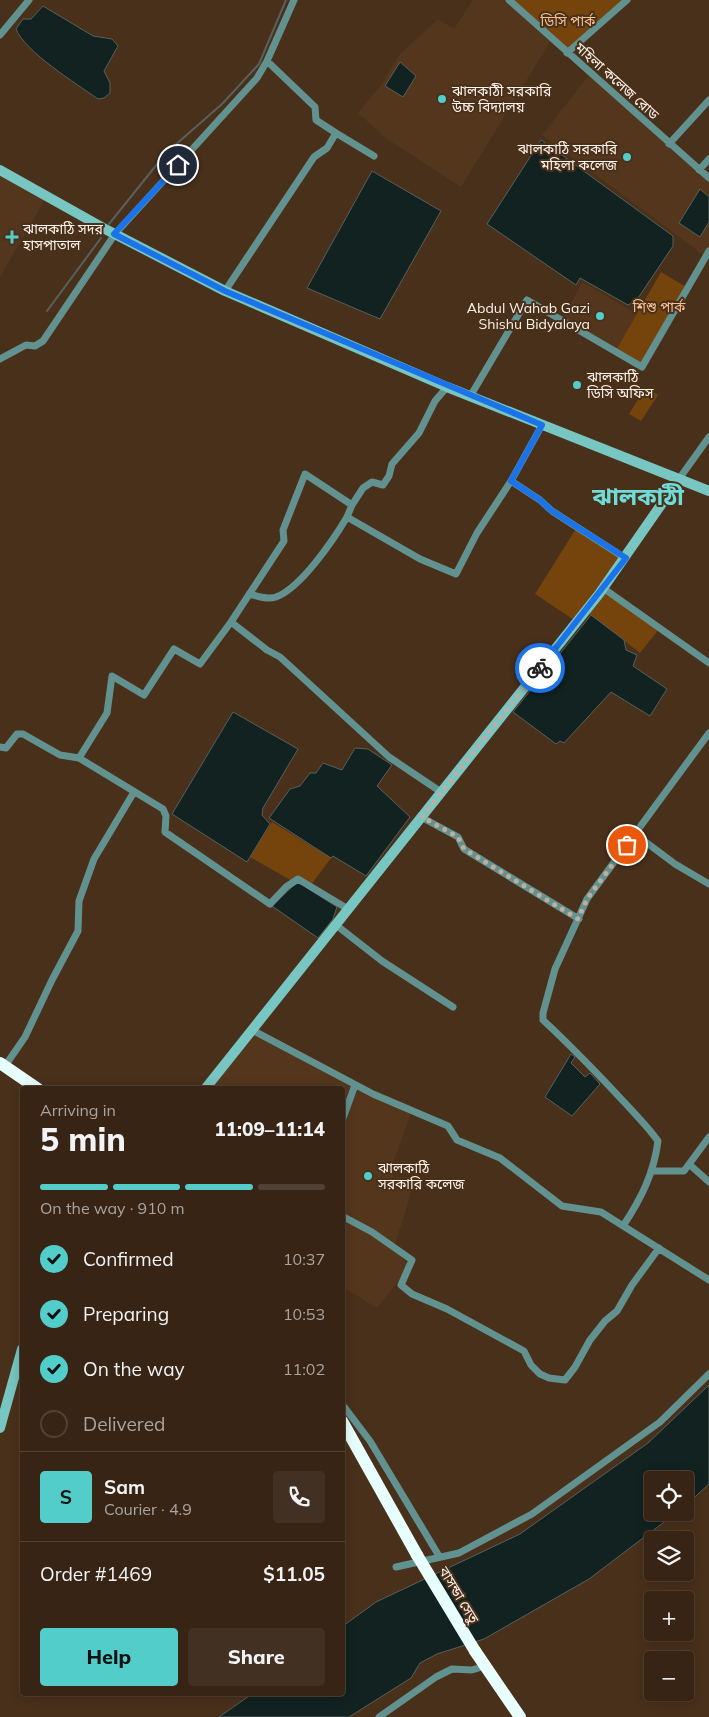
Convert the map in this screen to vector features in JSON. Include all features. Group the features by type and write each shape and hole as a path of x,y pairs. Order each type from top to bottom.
{"highway":[{"path":"2,1065 34,1086"},
{"name":"বাসন্ডা সেতু","path":"345,1426 417,1555 474,1650 520,1717"}],"main road":[{"path":"0,170 114,234 225,291 447,387 709,491"},
{"path":"206,1086 603,588 680,479"},
{"path":"0,1428 20,1356"}],"street":[{"path":"0,35 29,0"},
{"path":"0,359 26,345 35,346 43,341 114,234 257,78 268,61 294,0"},
{"name":"মহিলা কলেজ রোড","path":"509,0 709,178"},
{"path":"567,53 627,0"},
{"path":"268,61 315,107 316,120 374,156"},
{"path":"669,144 709,100"},
{"path":"225,291 314,157 327,148 336,133"},
{"path":"700,170 709,159"},
{"path":"471,395 527,300 642,367 709,251"},
{"path":"249,594 262,598 275,597 287,589 323,554 347,517 362,488 372,482 383,485 389,476 392,464 419,433 436,401 447,387"},
{"path":"347,517 420,559 456,574 477,533 511,481 542,425"},
{"path":"680,479 709,437"},
{"path":"79,758 107,713 112,676 144,695 174,650 200,664 231,622 284,541 283,530 305,474 352,505"},
{"path":"511,481 540,500 552,511 626,558"},
{"path":"603,588 709,663"},
{"path":"231,622 266,650 280,657 390,757 441,792"},
{"path":"623,1226 641,1199 655,1162 658,1141 645,1122 586,1060 543,1020 555,969 587,899 709,733"},
{"path":"0,747 6,748 17,734 23,734 60,754 79,758 163,809 166,816 165,832 270,904 286,887 298,878 348,909"},
{"path":"2,1065 26,1037 52,980 78,931 79,901 94,859 134,792"},
{"path":"422,817 458,837 464,849 578,919"},
{"path":"635,834 675,864 709,884"},
{"path":"336,925 382,961 453,1007"},
{"path":"252,1030 355,1085 448,1126 457,1140 500,1158 562,1206 601,1212 709,1280"},
{"path":"345,1113 355,1085"},
{"path":"651,1171 684,1171 709,1137"},
{"path":"690,1164 709,1182"},
{"path":"345,1218 372,1232 412,1260 401,1285 412,1294 447,1309 524,1352 530,1365 540,1374 549,1378 565,1380 576,1367 590,1340 605,1321 617,1311 632,1285 659,1248"},
{"path":"396,1566 459,1553 532,1514 660,1422 709,1374"},
{"path":"345,1408 370,1441 439,1556"},
{"path":"379,1717 436,1676 452,1669 472,1670 485,1666"}],"shaded area":[{"name":"ঝালকাঠী সরকারি উচ্চ বিদ্যালয়","path":"473,0 506,0 550,42 461,187 387,139 358,113 381,85 399,55 438,19 454,29"},
{"path":"43,6 93,36 112,39 118,46 104,71 110,83 110,93 104,98 98,99 65,76 40,57 21,38 16,29 23,19 31,19"},
{"path":"400,62 416,76 403,97 385,86"},
{"name":"ঝালকাঠি সরকারি মহিলা কলেজ","path":"589,75 709,178 709,251 706,257 542,135"},
{"path":"541,140 673,236 673,246 636,301 628,305 580,278 576,285 487,224"},
{"name":"ঝালকাঠি সদর হাসপাতাল","path":"0,170 47,196 0,277"},
{"path":"372,171 441,211 380,319 307,288"},
{"path":"700,189 709,197 709,222 700,237 679,223"},
{"name":"Abdul Wahab Gazi Shishu Bidyalaya","path":"582,282 637,314 616,350 563,318"},
{"path":"591,615 624,640 626,650 637,655 633,666 667,689 650,716 611,692 564,743 560,741 556,744 513,712"},
{"path":"233,712 298,749 263,808 262,815 270,824 247,862 172,814"},
{"path":"355,748 368,749 392,765 377,786 410,817 366,876 333,856 331,858 269,818 290,789 300,786 310,773 316,773 323,763 342,770"},
{"path":"296,883 301,884 337,907 333,919 318,938 272,906"},
{"name":"ঝালকাঠি সরকারি কলেজ","path":"252,1030 412,1111 391,1168 395,1185 412,1189 394,1248 409,1267 377,1308 345,1288 345,1086 207,1086"},
{"path":"571,1054 575,1057 571,1063 585,1077 590,1073 600,1084 572,1116 545,1097"},
{"path":"709,1385 709,1484 694,1498 694,1471 644,1471 644,1521 665,1521 652,1531 644,1531 644,1537 589,1579 484,1639 437,1654 420,1663 411,1678 349,1717 219,1717 249,1696 345,1696 345,1625 376,1602 520,1534 648,1443"}],"green space":[{"name":"ডিসি পার্ক","path":"513,0 626,0 568,50"},
{"name":"শিশু পার্ক","path":"661,272 688,288 642,367 616,350"},
{"path":"646,387 658,395 641,421 629,414"},
{"path":"577,527 625,558 603,588 659,629 640,653 586,611 577,622 535,594"},
{"path":"272,822 331,858 311,885 292,881 250,857"}],"waterway":[{"path":"109,224 166,153 222,104 259,64 286,0"},
{"path":"47,311 101,238"}],"way so far":[{"path":"540,668 422,817 462,840 464,849 578,919 587,899 627,845"}],"place":[{"name":"ঝালকাঠী সরকারি উচ্চ বিদ্যালয়","path":"442,99"},
{"name":"ঝালকাঠি সরকারি মহিলা কলেজ","path":"627,157"},
{"name":"ঝালকাঠি সদর হাসপাতাল","path":"12,237"},
{"name":"Abdul Wahab Gazi Shishu Bidyalaya","path":"600,316"},
{"name":"ঝালকাঠি ডিসি অফিস","path":"577,385"},
{"name":"ঝালকাঠি সরকারি কলেজ","path":"368,1176"}],"district":[{"name":"ঝালকাঠী","path":"638,496"}],"route":[{"path":"178,165 114,234 225,291 447,387 542,425 511,481 540,500 552,511 626,558 540,668"}]}
